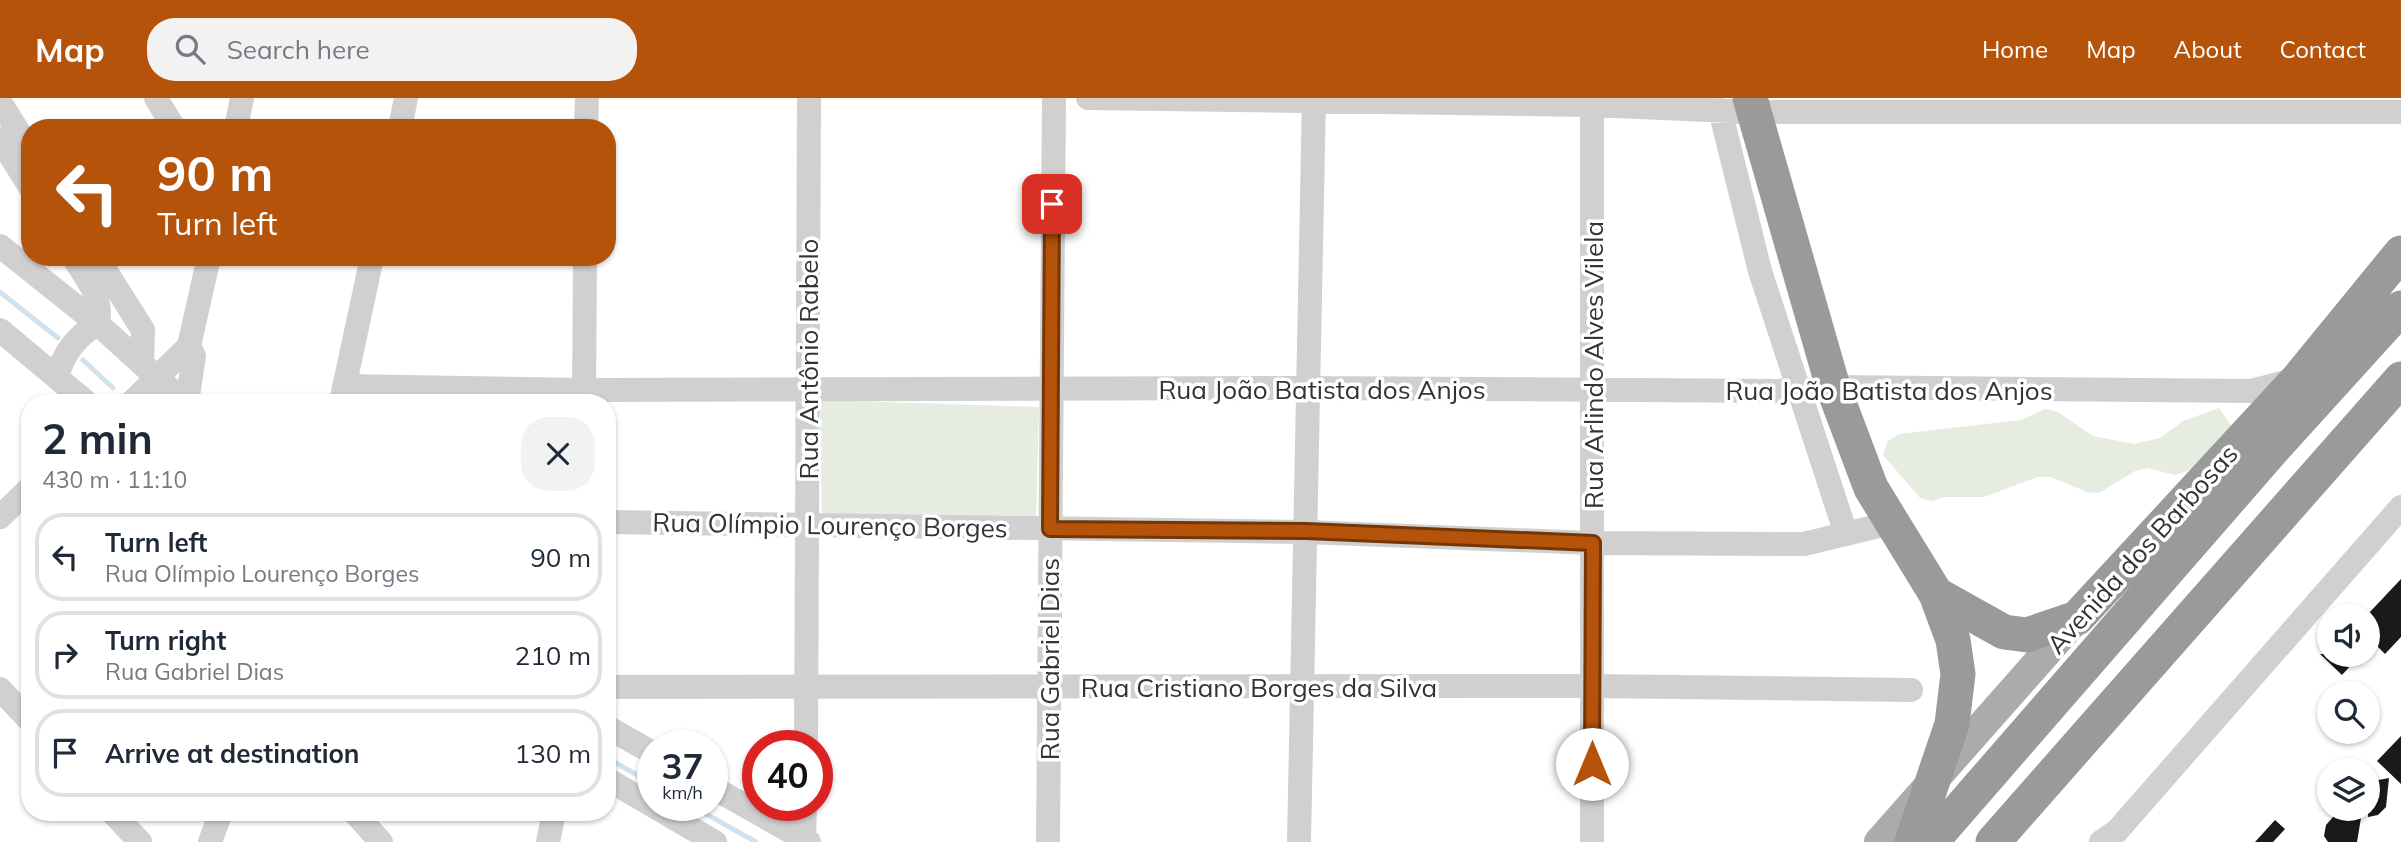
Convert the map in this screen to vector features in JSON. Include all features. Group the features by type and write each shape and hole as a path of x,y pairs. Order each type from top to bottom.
{"highway":[{"path":"1742,107 1816,389 1891,523 1936,594 1953,640 1958,674 1952,724 1928,786 1912,842"},
{"name":"Avenida dos Barbosas","path":"2077,618 2298,379 2401,253"},
{"path":"1931,842 2273,449 2401,308"},
{"path":"1993,842 2401,379"},
{"path":"2159,530 2273,449"},
{"path":"1936,594 2004,632 2027,635 2077,618"}],"main road":[{"name":"Avenida dos Barbosas","path":"1880,842 2077,618"}],"street":[{"path":"156,98 169,119"},
{"path":"238,119 242,98"},
{"path":"402,119 406,98"},
{"path":"586,119 587,98"},
{"name":"Rua Antônio Rabelo","path":"806,730 809,98"},
{"name":"Rua Gabriel Dias","path":"1048,842 1054,98"},
{"path":"1088,98 1592,101 1742,107 2401,112"},
{"path":"1299,842 1314,99"},
{"name":"Rua Arlindo Alves Vilela","path":"1592,101 1592,842"},
{"path":"0,102 21,136"},
{"path":"0,139 21,173"},
{"path":"0,246 21,263"},
{"path":"25,266 98,324 175,394"},
{"path":"79,266 99,299 98,324"},
{"path":"103,266 143,330 148,371"},
{"path":"187,394 194,356 190,346 207,266"},
{"path":"343,394 370,266"},
{"path":"584,394 585,266"},
{"path":"57,378 68,351 86,330 98,324"},
{"path":"0,330 76,394"},
{"path":"136,394 148,371 190,346"},
{"name":"Rua João Batista dos Anjos","path":"616,395 808,388 2251,391 2298,379"},
{"path":"1816,389 1846,534"},
{"path":"0,517 21,497"},
{"path":"2101,842 2117,831 2401,507"},
{"name":"Rua Olímpio Lourenço Borges","path":"616,522 1306,531 1593,543 1804,544 1891,523"},
{"name":"Rua Cristiano Borges da Silva","path":"616,687 1049,689 1592,686 1911,690"},
{"path":"0,688 21,711"},
{"path":"616,732 637,744"},
{"path":"616,784 715,842"},
{"path":"728,796 806,841"},
{"path":"120,821 139,842"},
{"path":"210,842 218,821"},
{"path":"362,821 381,842"},
{"path":"548,842 552,821"},
{"path":"805,821 806,841"}],"shaded area":[{"path":"819,400 1039,407 1036,519 822,515"},
{"path":"2219,408 2235,431 2222,446 2187,471 2175,475 2148,468 2135,471 2099,493 2087,492 2051,477 2037,477 1984,497 1945,497 1932,501 1920,498 1883,455 1887,442 1899,434 2021,420 2045,409 2058,412 2093,436 2134,444 2160,438 2183,421"}],"building":[{"path":"2401,579 2401,637 2385,654 2380,649 2380,604 2377,604"},
{"path":"2334,667 2349,667 2342,675"},
{"path":"2401,736 2401,784 2380,764 2380,758"},
{"path":"2389,778 2386,807 2380,813 2380,780"},
{"path":"2275,820 2285,829 2273,842 2255,842"},
{"path":"2330,821 2360,821 2357,842 2328,842 2324,836"}],"waterway":[{"path":"0,292 58,338"},
{"path":"83,360 113,388"},
{"path":"616,763 637,775"},
{"path":"719,821 756,842"}],"route":[{"path":"1052,204 1050,529 1306,531 1593,543 1592,764"}]}
